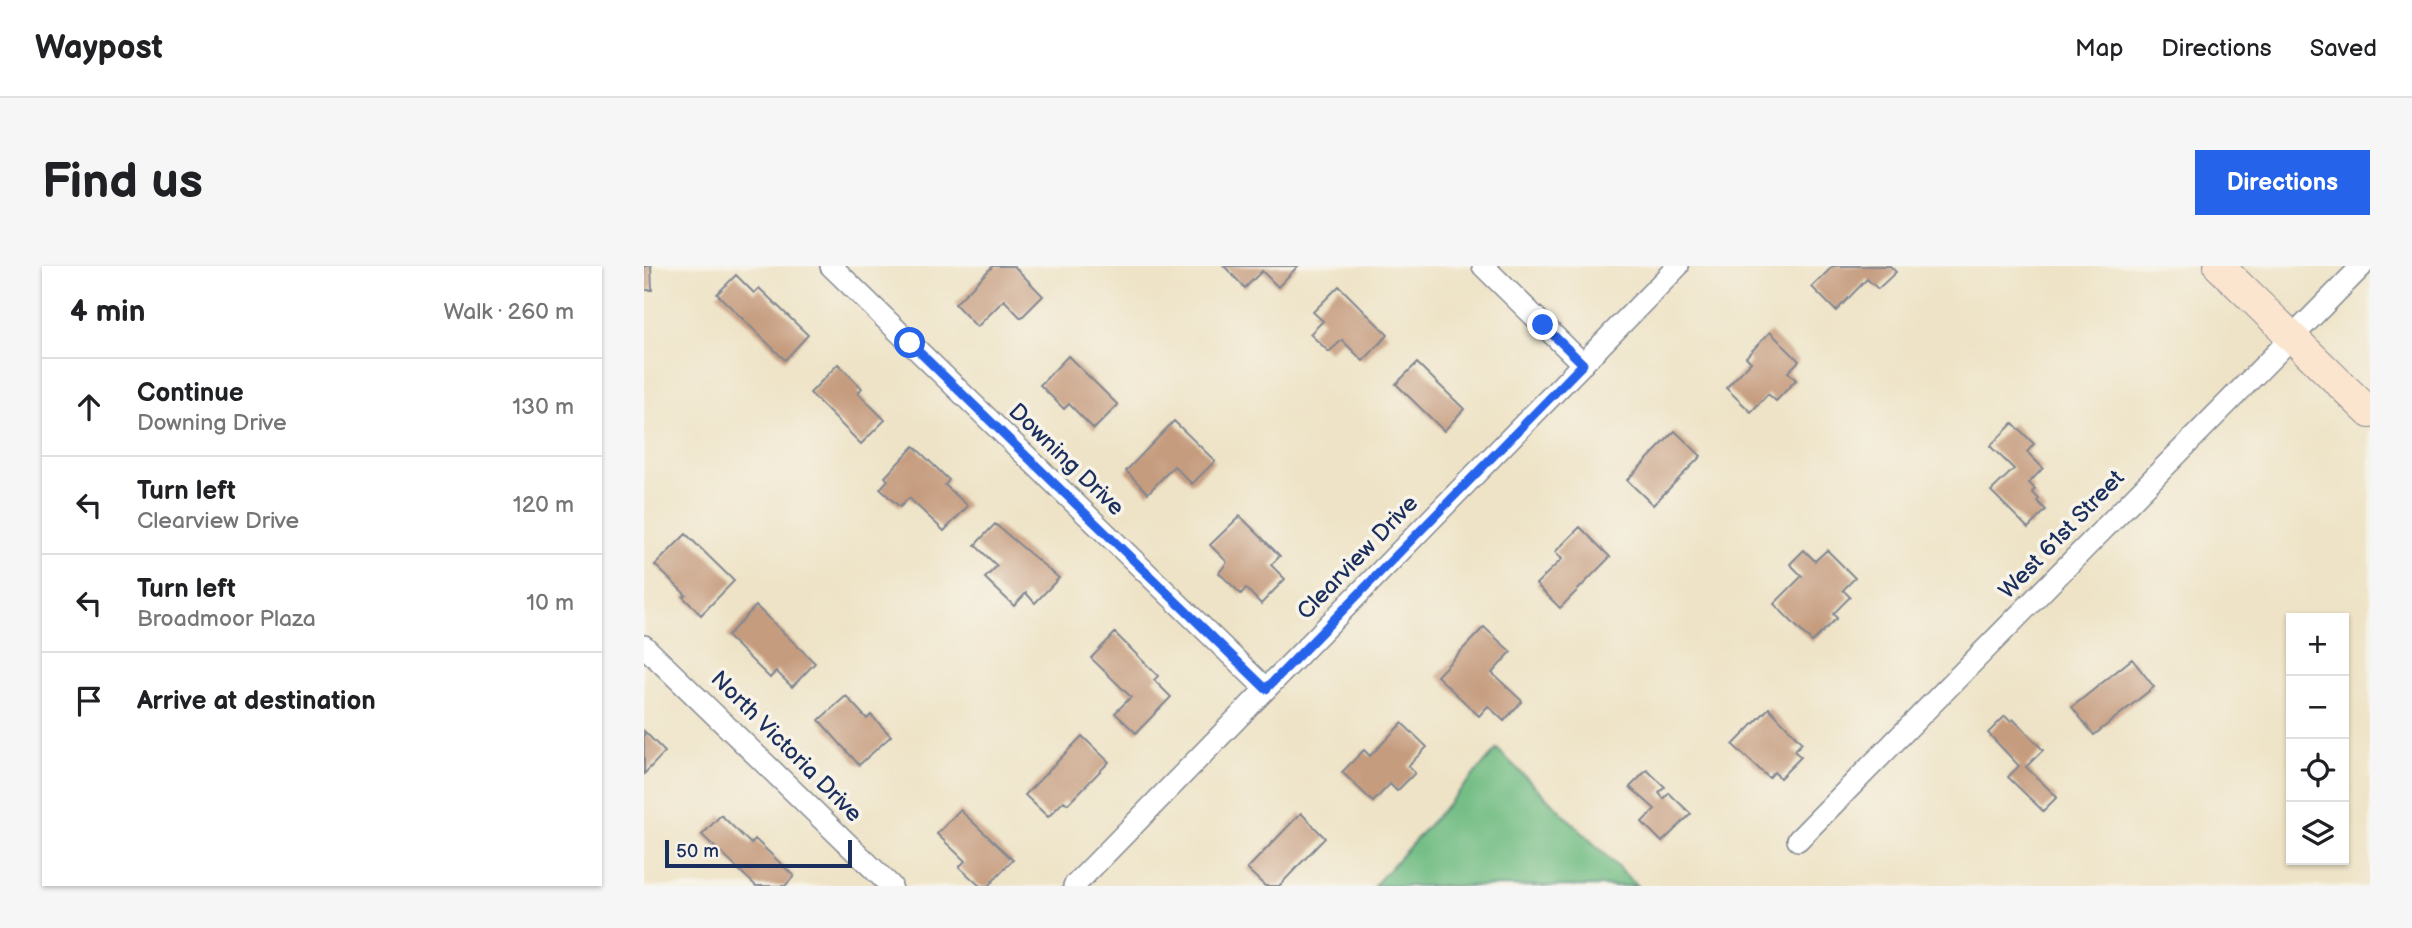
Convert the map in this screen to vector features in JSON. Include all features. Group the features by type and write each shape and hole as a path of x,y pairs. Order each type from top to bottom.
{"main road":[{"path":"2219,266 2370,413"}],"street":[{"name":"Downing Drive","path":"831,266 1266,689"},
{"path":"1483,266 1583,364"},
{"name":"Clearview Drive","path":"1074,886 1678,266"},
{"name":"West 61st Street","path":"1798,840 2362,266"},
{"name":"North Victoria Drive","path":"644,646 658,656 891,886"}],"green space":[{"path":"1497,749 1637,886 1374,886"}],"building":[{"path":"644,266 651,266 652,290 644,290"},
{"path":"993,266 1014,266 1043,296 1021,318 1004,300 977,327 955,304"},
{"path":"1224,266 1298,266 1278,287 1262,271 1245,288"},
{"path":"1833,266 1890,266 1896,272 1878,289 1867,279 1836,311 1812,287"},
{"path":"736,275 754,293 759,288 808,335 785,360 717,294"},
{"path":"1339,286 1388,335 1363,361 1342,340 1329,352 1310,334 1323,321 1313,312"},
{"path":"1770,332 1799,361 1788,372 1796,380 1776,401 1768,394 1751,412 1726,388 1751,362 1746,357"},
{"path":"1068,356 1118,405 1094,429 1069,404 1064,409 1040,385"},
{"path":"1417,363 1464,409 1444,431 1396,384"},
{"path":"838,364 862,388 858,393 885,420 861,444 810,393"},
{"path":"1174,421 1215,461 1192,484 1174,466 1148,493 1126,471"},
{"path":"2013,423 2034,444 2027,452 2043,468 2029,483 2035,489 2032,492 2039,499 2037,501 2046,510 2028,528 1991,491 2014,469 1990,446"},
{"path":"1675,431 1701,456 1653,505 1627,480"},
{"path":"914,446 949,480 945,485 968,506 944,531 909,498 900,507 880,489 888,480 885,477"},
{"path":"1240,516 1280,556 1271,565 1285,579 1261,604 1246,588 1241,594 1219,573 1227,562 1210,545"},
{"path":"995,524 1059,578 1035,603 1026,593 1014,606 985,578 997,566 975,545"},
{"path":"1580,527 1610,557 1560,608 1536,584 1562,559 1555,552"},
{"path":"686,534 734,581 701,615 683,597 686,595 655,565"},
{"path":"1804,550 1815,561 1827,550 1855,578 1843,590 1850,597 1833,614 1837,618 1812,642 1774,604 1802,576 1790,564"},
{"path":"756,606 815,663 792,687 776,671 770,678 727,636"},
{"path":"1484,627 1511,652 1492,673 1522,701 1504,721 1488,706 1479,716 1437,676"},
{"path":"1115,633 1158,676 1154,680 1171,697 1136,733 1115,713 1131,697 1091,658"},
{"path":"2132,659 2154,687 2094,735 2072,707"},
{"path":"846,696 867,719 871,715 891,736 859,765 819,720"},
{"path":"1769,708 1802,743 1794,751 1801,757 1780,778 1774,772 1769,778 1733,745"},
{"path":"2005,716 2010,721 2013,719 2043,750 2026,767 2057,797 2043,811 2008,777 2019,766 1988,733"},
{"path":"1402,723 1427,747 1408,766 1415,773 1397,791 1390,784 1373,802 1342,772 1364,750 1370,756"},
{"path":"644,731 665,752 644,774"},
{"path":"1082,736 1109,762 1068,804 1064,801 1048,817 1025,795"},
{"path":"1647,770 1665,787 1659,793 1664,799 1669,793 1691,814 1662,842 1642,822 1655,809 1630,787"},
{"path":"960,810 1013,860 988,886 980,886 959,867 965,861 937,834"},
{"path":"1301,813 1325,838 1279,886 1265,886 1247,869"},
{"path":"721,815 751,844 755,839 794,876 785,886 756,886 702,835"}],"route":[{"path":"910,343 1266,689 1583,364 1543,325"}]}
